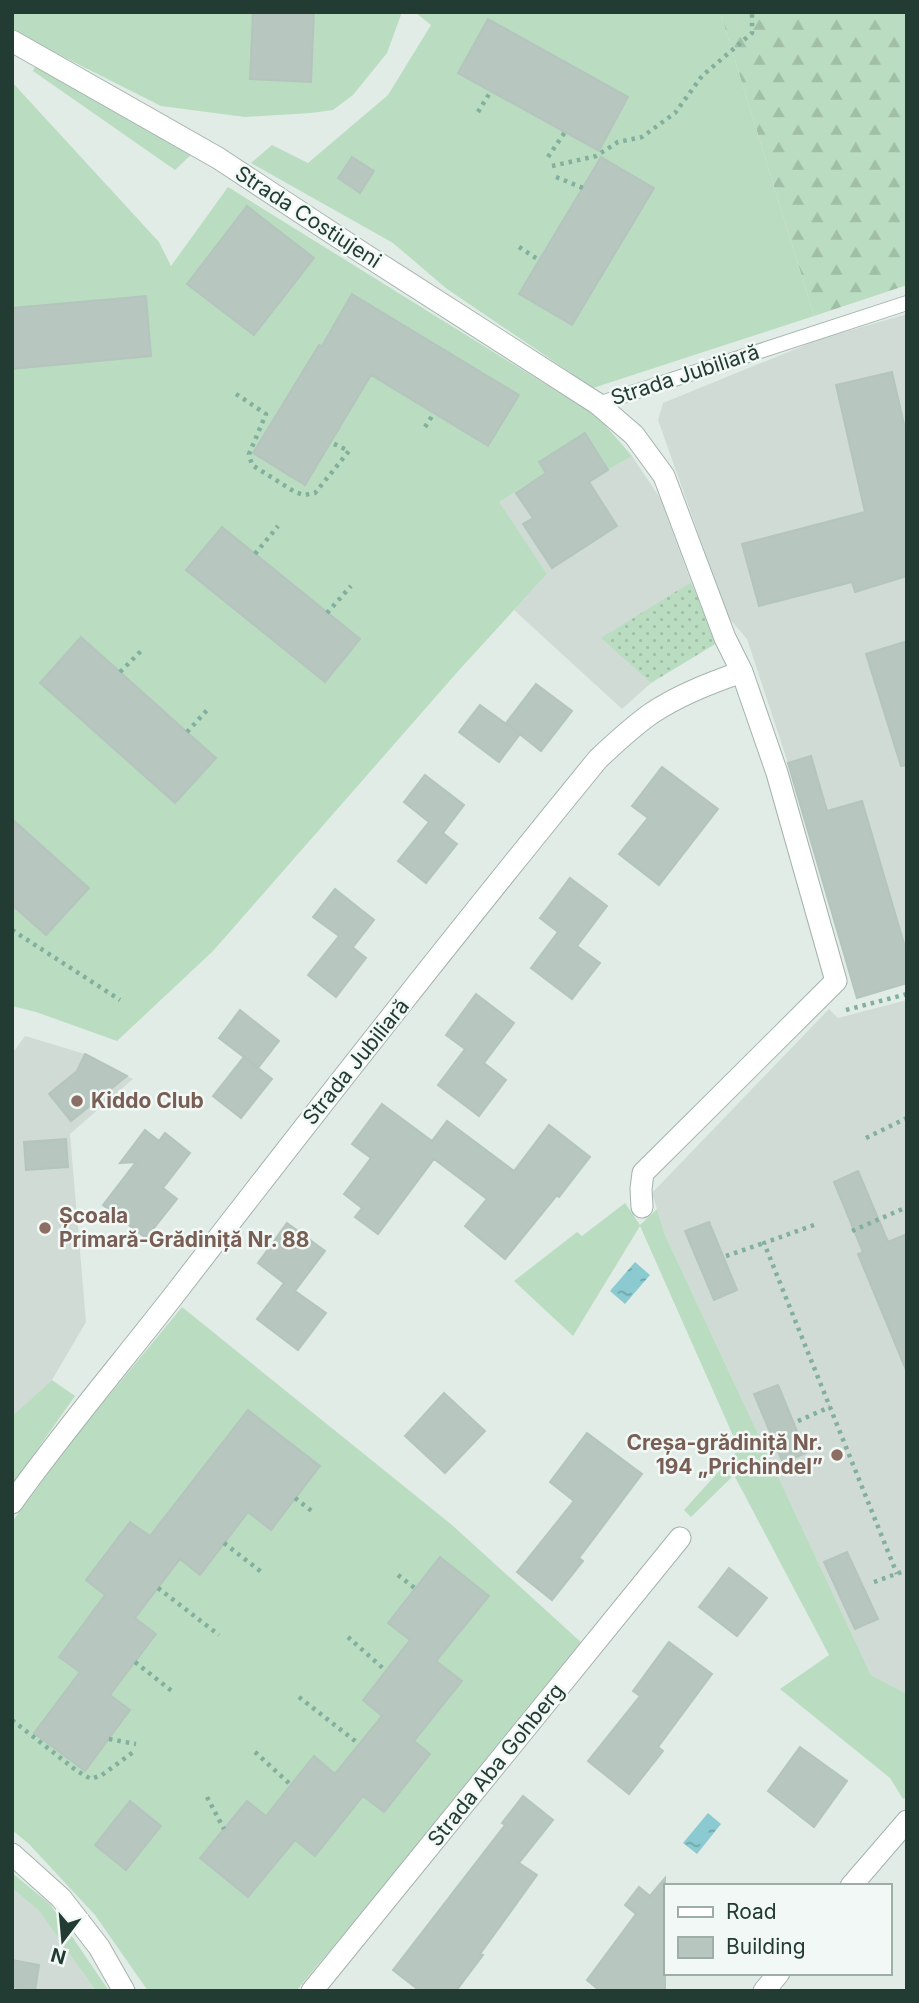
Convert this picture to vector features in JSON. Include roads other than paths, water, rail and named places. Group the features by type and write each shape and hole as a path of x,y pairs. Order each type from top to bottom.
{"street":[{"name":"Strada Costiujeni","path":"12,41 218,158 598,404"},
{"name":"Strada Jubiliară","path":"598,404 634,435 664,476 725,638 742,672 777,774 836,981 643,1173 642,1207"},
{"name":"Strada Jubiliară","path":"12,1503 47,1454 274,1165 598,759 652,713 671,702 742,672"},
{"name":"Strada Aba Gohberg","path":"312,1991 680,1538"},
{"path":"853,1884 907,1821"},
{"path":"12,1854 61,1898 99,1947 124,1991"},
{"path":"764,1991 777,1975"}],"lane":[{"name":"Strada Jubiliară","path":"598,404 907,303"}],"water":[{"path":"635,1262 650,1275 625,1304 610,1291"},
{"path":"708,1813 721,1824 697,1854 683,1843"}],"place":[{"name":"Kiddo Club","path":"77,1101"},
{"name":"Școala Primară-Grădiniță Nr. 88","path":"45,1228"},
{"name":"Creșa-grădiniță Nr. 194 „Prichindel”","path":"837,1455"}]}
